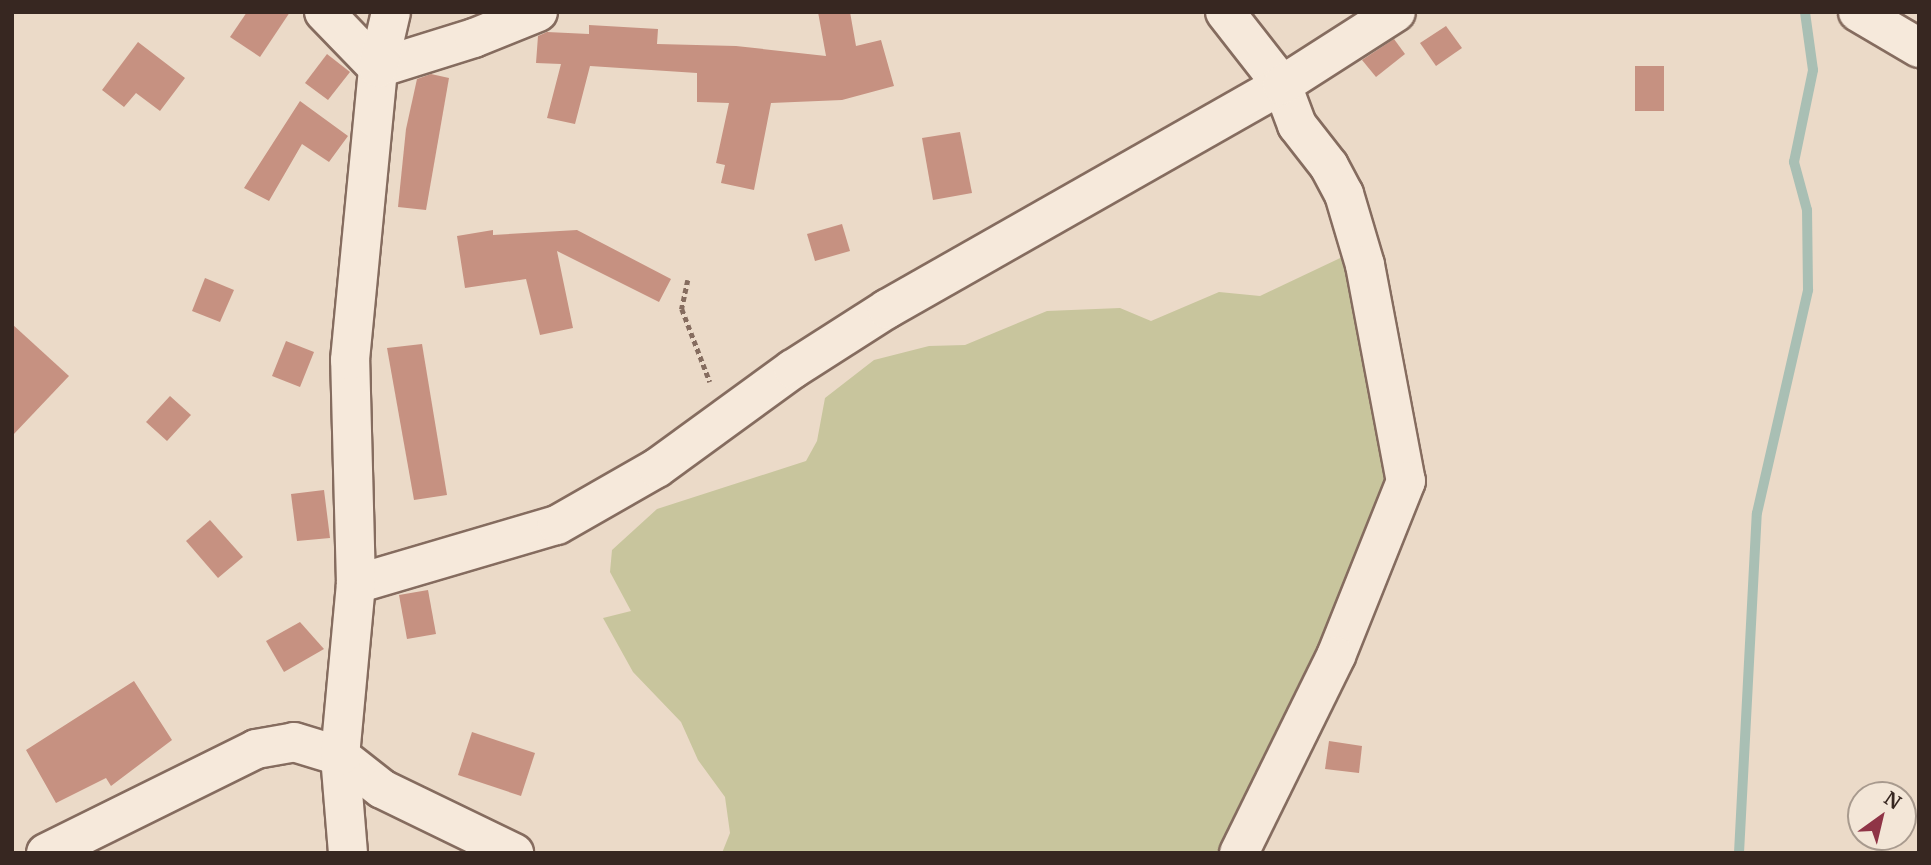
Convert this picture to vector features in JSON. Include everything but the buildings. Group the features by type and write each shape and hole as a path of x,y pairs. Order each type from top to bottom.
{"street":[{"path":"324,12 378,68"},
{"path":"348,853 341,756 356,584 350,360 378,68 391,12"},
{"path":"378,68 474,38 538,12"},
{"path":"1225,12 1282,85 1297,125 1329,166 1344,194 1365,265 1406,481 1336,656 1239,853"},
{"path":"356,584 556,524 657,468 724,419 887,309 1282,85 1396,12"},
{"path":"1857,12 1919,48"},
{"path":"46,853 256,749 294,742 341,756 382,789 514,853"}],"path":[{"path":"688,281 682,309 724,419"}],"shaded area":[{"path":"1355,251 1397,477 1231,853 722,853 730,833 725,797 698,760 681,722 633,672 603,618 631,611 610,572 612,550 657,509 806,461 817,441 825,398 874,360 929,346 965,345 1047,311 1120,308 1151,321 1219,292 1260,296"}],"waterway":[{"path":"1739,853 1757,513 1808,290 1807,210 1794,162 1813,70 1805,12"}]}
